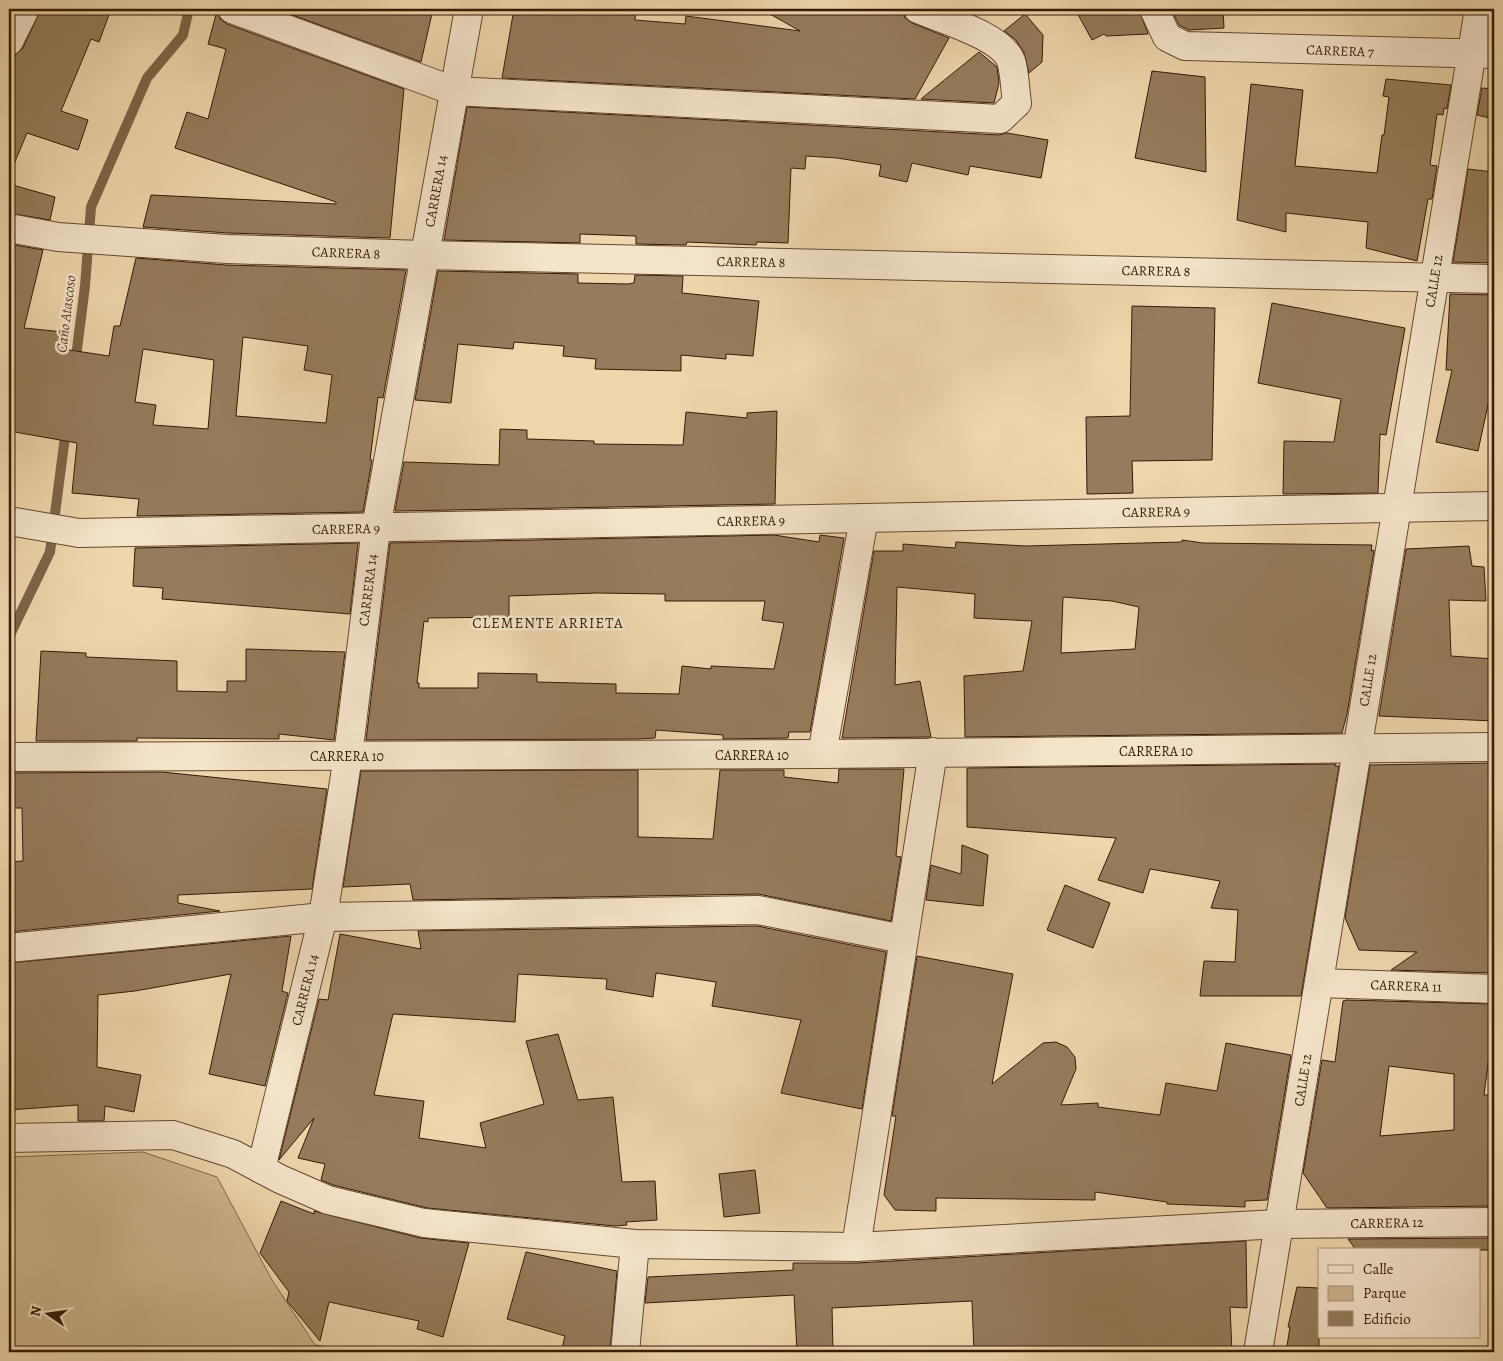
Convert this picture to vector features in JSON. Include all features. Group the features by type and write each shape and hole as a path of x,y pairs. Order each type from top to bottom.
{"street":[{"path":"9,41 25,9"},
{"path":"232,9 454,91 1000,119 1017,103 1011,60 1000,46 989,38 918,9"},
{"name":"CARRERA 14","path":"261,1169 323,917 348,756 376,528 469,9"},
{"name":"CARRERA 7","path":"1154,9 1167,37 1185,46 1482,54"},
{"name":"CALLE 12","path":"1258,1352 1434,277 1482,54 1479,9"},
{"name":"CARRERA 8","path":"9,228 58,237 227,249 1494,279"},
{"name":"CARRERA 9","path":"9,521 79,533 1494,506"},
{"path":"822,754 864,518"},
{"name":"CARRERA 10","path":"9,757 822,754 1494,747"},
{"path":"856,1247 903,939 934,752"},
{"path":"9,948 323,917 758,910 903,939"},
{"name":"CARRERA 11","path":"1319,983 1494,989"},
{"name":"CARRERA 12","path":"9,1138 173,1135 233,1154 328,1200 424,1223 635,1244 856,1247 1279,1224 1494,1222"},
{"path":"625,1352 635,1244"}],"green space":[{"path":"143,1152 217,1177 272,1280 315,1345 360,1352 9,1352 9,1157"}],"building":[{"path":"41,9 111,9 99,42 91,39 61,111 88,120 78,150 27,133 9,176 9,75 16,54 23,48"},
{"path":"276,9 433,9 421,62"},
{"path":"514,9 636,9 635,20 685,24 686,16 800,31 761,9 903,9 905,18 912,23 949,38 915,99 502,78"},
{"path":"1075,9 1139,9 1148,34 1106,36 1104,34 1092,40"},
{"path":"1171,9 1223,9 1224,28 1189,30 1179,25"},
{"path":"217,11 220,19 227,24 404,89 390,238 228,233 143,227 151,195 336,204 336,202 175,148 187,112 208,119 226,49 208,44"},
{"path":"1025,14 1043,35 1042,62 1029,73 1024,53 1016,40 1004,31"},
{"path":"979,52 997,67 999,83 994,103 921,99"},
{"path":"1152,71 1205,77 1206,172 1135,158"},
{"path":"1386,79 1451,85 1447,109 1444,108 1443,115 1437,114 1430,165 1437,166 1432,199 1428,199 1417,261 1366,248 1368,222 1286,213 1286,232 1237,220 1251,84 1303,90 1295,166 1377,173 1389,97 1383,96"},
{"path":"1482,88 1494,89 1494,119 1477,115"},
{"path":"467,107 999,135 1007,133 1048,140 1041,178 970,166 968,175 912,163 907,182 879,176 881,165 837,158 806,156 805,169 791,168 788,243 757,242 756,245 687,242 686,245 636,244 636,236 580,234 580,243 444,240"},
{"path":"1468,169 1494,172 1494,263 1453,262"},
{"path":"9,184 55,197 50,220 9,213"},
{"path":"9,244 43,250 24,328 64,332 63,349 109,356 114,326 120,326 136,258 226,265 406,270 383,398 378,397 370,460 372,460 363,512 137,516 139,499 72,493 77,443 9,431","holes":["243,337 308,346 304,370 332,375 326,423 236,416","143,349 214,360 208,429 153,425 156,405 135,402"]},
{"path":"438,271 578,274 578,283 628,284 634,283 635,275 683,276 682,293 759,301 753,356 726,354 726,359 681,355 681,371 595,369 596,359 563,356 564,346 514,342 513,349 458,344 451,403 415,400"},
{"path":"1450,294 1494,295 1494,377 1478,451 1436,442 1452,370 1446,370"},
{"path":"1272,303 1405,328 1386,435 1380,434 1378,493 1283,494 1284,441 1334,442 1341,399 1258,383"},
{"path":"1132,306 1215,308 1212,460 1132,461 1133,493 1087,494 1086,417 1130,416"},
{"path":"777,411 775,504 395,511 404,462 499,465 500,429 527,430 527,439 594,441 594,444 683,445 686,412 747,418 747,413"},
{"path":"774,535 819,542 820,535 844,538 810,732 789,732 788,738 723,739 723,735 656,730 655,738 638,739 366,740 390,543","holes":["597,593 665,594 665,601 765,601 762,620 784,623 774,669 711,666 711,669 682,666 679,694 616,693 616,684 537,682 537,674 478,673 478,688 419,688 419,683 417,683 424,621 428,622 428,618 509,617 509,596"]},
{"path":"1182,540 1203,543 1372,545 1371,551 1374,550 1347,714 1342,733 965,737 964,676 1023,671 1032,621 974,618 975,594 897,587 895,685 920,681 931,737 842,738 874,551 903,551 903,544 955,548 956,542 1025,546 1182,542","holes":["1063,597 1112,601 1139,607 1135,649 1061,653"]},
{"path":"358,543 350,614 162,599 163,588 133,586 135,548"},
{"path":"1469,546 1472,566 1484,567 1486,601 1449,600 1451,656 1494,659 1494,721 1379,716 1406,549"},
{"path":"246,649 345,652 334,740 279,734 279,739 137,738 137,741 36,741 41,651 86,653 86,657 177,661 177,691 227,692 227,681 246,681"},
{"path":"1494,763 1494,973 1391,970 1417,952 1359,950 1345,918 1370,765"},
{"path":"1336,764 1335,766 1339,766 1301,996 1200,996 1204,961 1235,962 1238,910 1211,908 1220,881 1150,869 1143,893 1098,880 1116,838 967,827 967,768"},
{"path":"839,769 904,769 896,856 901,857 891,921 758,894 413,900 410,884 343,887 361,771 638,770 638,837 713,839 720,770 784,770 784,777 838,783"},
{"path":"162,772 327,789 312,889 178,895 178,903 220,911 9,932 9,862 23,861 22,808 9,808 9,773"},
{"path":"962,845 988,855 983,906 926,900 931,865 961,874"},
{"path":"1065,885 1110,903 1093,948 1047,930"},
{"path":"757,926 886,952 862,1109 781,1093 801,1020 712,1006 716,982 656,973 653,997 606,989 607,979 518,974 515,1022 393,1014 374,1095 424,1101 419,1138 486,1148 480,1123 544,1104 526,1041 558,1034 578,1100 613,1097 622,1182 655,1181 657,1220 626,1222 627,1225 615,1226 427,1208 333,1185 321,1180 325,1164 298,1158 314,1118 279,1160 319,999 328,1000 340,934 421,949 418,931"},
{"path":"291,936 282,991 288,993 265,1086 209,1074 231,974 135,991 98,995 97,1067 141,1075 134,1112 105,1106 104,1121 78,1121 78,1105 9,1110 9,963"},
{"path":"917,956 1013,974 992,1084 1043,1043 1056,1042 1067,1047 1075,1057 1076,1069 1061,1105 1098,1103 1098,1107 1160,1115 1166,1083 1217,1091 1226,1043 1291,1055 1267,1200 1245,1201 1245,1207 1167,1204 1167,1202 1095,1192 1095,1200 936,1198 936,1211 895,1210 884,1195 896,1116 892,1116"},
{"path":"1343,1001 1494,1004 1494,1040 1491,1040 1484,1095 1494,1095 1494,1206 1327,1208 1303,1173 1322,1060 1335,1062","holes":["1389,1066 1454,1074 1454,1130 1380,1136"]},
{"path":"755,1170 760,1213 724,1217 719,1174"},
{"path":"281,1201 314,1214 314,1211 420,1238 469,1243 443,1337 417,1329 419,1321 329,1302 320,1341 287,1301 289,1292 260,1253"},
{"path":"1494,1238 1494,1250 1480,1250 1480,1248 1355,1248 1348,1239"},
{"path":"1246,1241 1247,1308 1230,1307 1232,1352 974,1352 972,1301 832,1308 833,1352 797,1352 794,1295 645,1303 648,1277 793,1270 793,1263 857,1263"},
{"path":"526,1252 617,1271 610,1352 561,1352 565,1336 507,1319"},
{"path":"1297,1287 1318,1288 1319,1352 1286,1352 1290,1327 1288,1327"}],"waterway":[{"name":"Caño Atascoso","path":"75,365 85,286 91,207 147,78 183,35 189,9"},
{"name":"Caño Atascoso","path":"9,637 50,552 66,429"}],"district":[{"name":"CLEMENTE ARRIETA","path":"548,623"}]}
